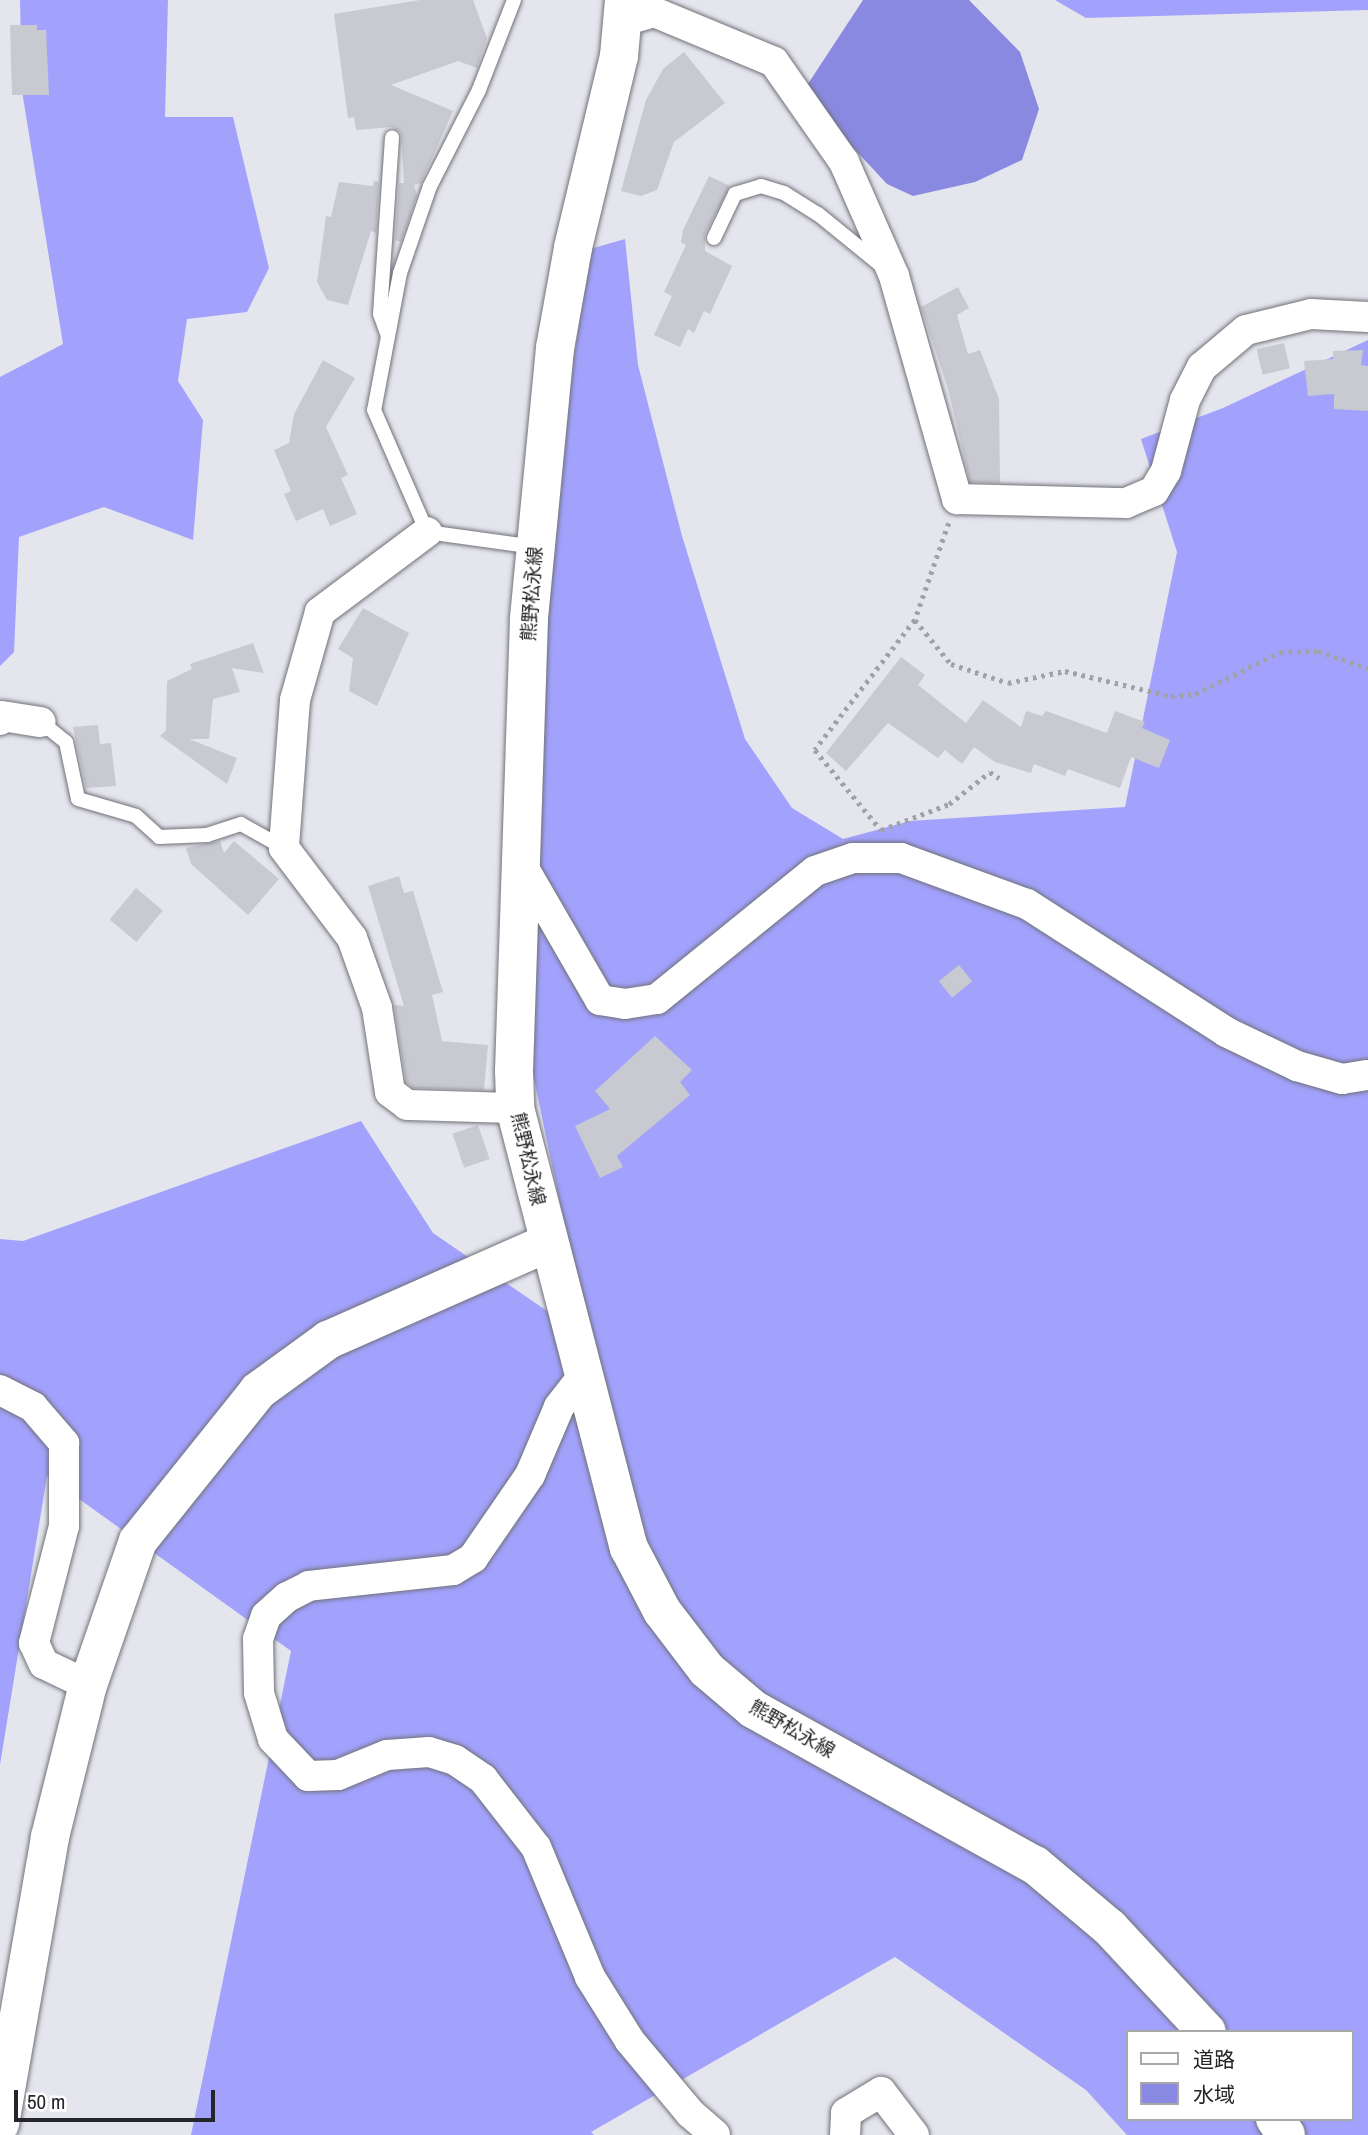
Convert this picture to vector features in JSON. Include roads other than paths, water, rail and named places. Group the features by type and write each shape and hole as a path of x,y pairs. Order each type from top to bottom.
{"main road":[{"name":"熊野松永線","path":"623,11 555,348 529,619 515,1108 629,1548 662,1611 707,1670 753,1709 1035,1866 1110,1928 1206,2030"},
{"path":"0,2124 50,1837 88,1685 138,1541 258,1391 327,1339 548,1243"}],"street":[{"path":"623,11 654,12 774,62 844,162 894,276 957,499 1126,503 1154,491 1167,471 1185,400 1202,367 1246,330 1311,314 1368,317"},
{"path":"427,532 320,612 295,700 285,848 352,938 377,1008 390,1092 407,1105 515,1108"},
{"path":"0,720 2,716 41,722"},
{"path":"522,865 600,1000 625,1004 657,999 815,871 853,858 901,858 1027,904 1226,1032 1297,1066 1342,1079 1368,1075"},
{"path":"583,1376 559,1407 530,1475 473,1558 453,1570 309,1586 286,1597 266,1616 258,1639 258,1693 273,1739 307,1776 338,1775 387,1755 429,1752 455,1760 483,1779 536,1847 590,1977 630,2041 690,2113 715,2135"},
{"path":"0,1390 33,1407 64,1443 64,1526 34,1643 44,1664 88,1685"},
{"path":"845,2135 846,2113 881,2092 914,2135"}],"lane":[{"path":"514,0 479,90 430,186 400,273 374,410 427,532 536,547"},
{"path":"388,337 380,314 392,137"},
{"path":"714,238 735,194 761,186 784,193 818,214 894,276"},
{"path":"41,722 66,743 78,799 136,816 159,837 207,835 241,824 285,848"}],"water":[{"path":"863,0 969,0 1020,52 1039,109 1022,160 975,182 913,196 887,184 802,93"}]}
